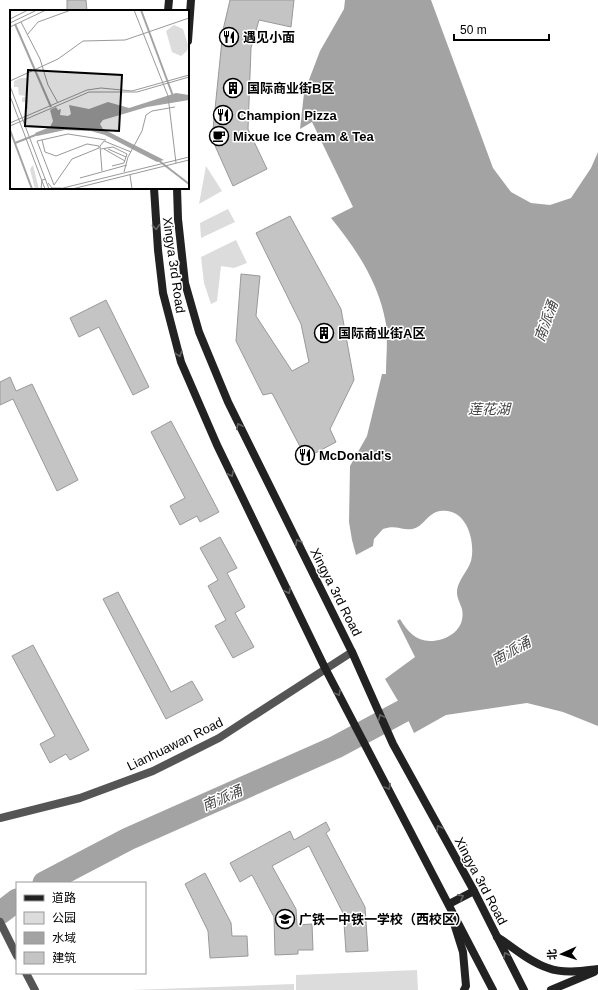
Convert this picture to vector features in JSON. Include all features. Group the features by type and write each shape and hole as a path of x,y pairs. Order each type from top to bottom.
{"street":[{"path":"168,10 169,0"},
{"path":"189,27 191,0"},
{"name":"Xingya 3rd Road","path":"154,189 157,243 164,293 181,362 217,445 325,668 493,990"},
{"name":"Xingya 3rd Road","path":"177,189 178,219 185,283 199,332 228,402 352,652 393,744 474,891 524,990"},
{"name":"Lianhuawan Road","path":"0,818 80,798 153,772 219,738 325,668 352,652"},
{"path":"464,990 466,986 463,952 449,904 474,891"},
{"path":"0,922 16,954"},
{"path":"497,937 528,958 548,968 564,971 598,970"},
{"path":"551,990 598,970"},
{"path":"27,974 35,990"}],"green space":[{"path":"206,166 222,191 199,204"},
{"path":"228,209 235,222 201,238 200,223"},
{"path":"236,240 247,263 234,268 221,266 217,301 211,304 204,283 201,257"},
{"path":"417,970 418,990 296,990 296,975"},
{"path":"294,984 294,990 132,990"}],"water":[{"name":"莲花湖","path":"345,0 431,0 493,168 511,192 531,203 550,205 571,198 591,168 598,152 598,726 563,712 527,703 446,715 414,733 404,711 385,679 415,657 397,621 400,619 412,634 425,641 443,639 458,628 463,616 457,595 457,589 471,561 472,544 467,527 463,520 457,514 449,511 440,511 432,514 416,528 405,529 392,527 383,529 374,539 373,546 356,555 352,540 349,522 350,466 367,436 382,374 386,374 386,324 378,295 366,268 350,242 331,218 353,207 312,122 300,129 304,93 320,51 344,9"}],"building":[{"path":"67,0 86,0 87,10 67,10"},
{"name":"国际商业街B区","path":"230,0 294,0 291,27 259,20 251,48 248,129 267,169 233,186 212,139 223,30"},
{"name":"国际商业街A区","path":"290,216 341,309 354,380 330,429 336,442 306,458 272,393 263,395 236,341 241,274 260,276 256,316 292,371 309,362 301,324 256,233"},
{"path":"106,300 149,387 133,395 99,327 79,337 70,318"},
{"path":"10,377 16,391 32,384 78,480 57,491 13,399 0,405 0,382"},
{"path":"171,421 219,512 200,522 197,516 180,525 170,506 185,498 151,432"},
{"path":"220,537 237,568 227,573 245,607 235,613 254,647 233,658 215,626 226,620 208,586 218,580 200,548"},
{"path":"118,592 171,692 192,681 203,700 166,719 103,599"},
{"path":"33,645 89,750 70,760 66,754 50,763 40,744 55,736 12,656"},
{"path":"326,822 330,830 326,833 365,907 368,951 346,952 344,923 348,923 309,846 272,866 296,909 297,925 312,924 313,950 298,950 298,954 275,955 274,917 252,875 240,882 230,863 290,831 294,840"},
{"path":"205,873 231,923 232,936 247,936 248,956 210,958 208,931 185,884"}],"waterway":[{"name":"南派涌","path":"46,882 128,839 336,747 431,696"},
{"name":"南派涌","path":"0,913 16,901"}],"place":[{"name":"遇见小面","path":"229,37"},
{"name":"国际商业街B区","path":"233,88"},
{"name":"Champion Pizza","path":"223,115"},
{"name":"Mixue Ice Cream & Tea","path":"219,136"},
{"name":"国际商业街A区","path":"324,333"},
{"name":"McDonald's","path":"305,455"},
{"name":"广铁一中铁一学校（西校区）","path":"285,919"}]}
